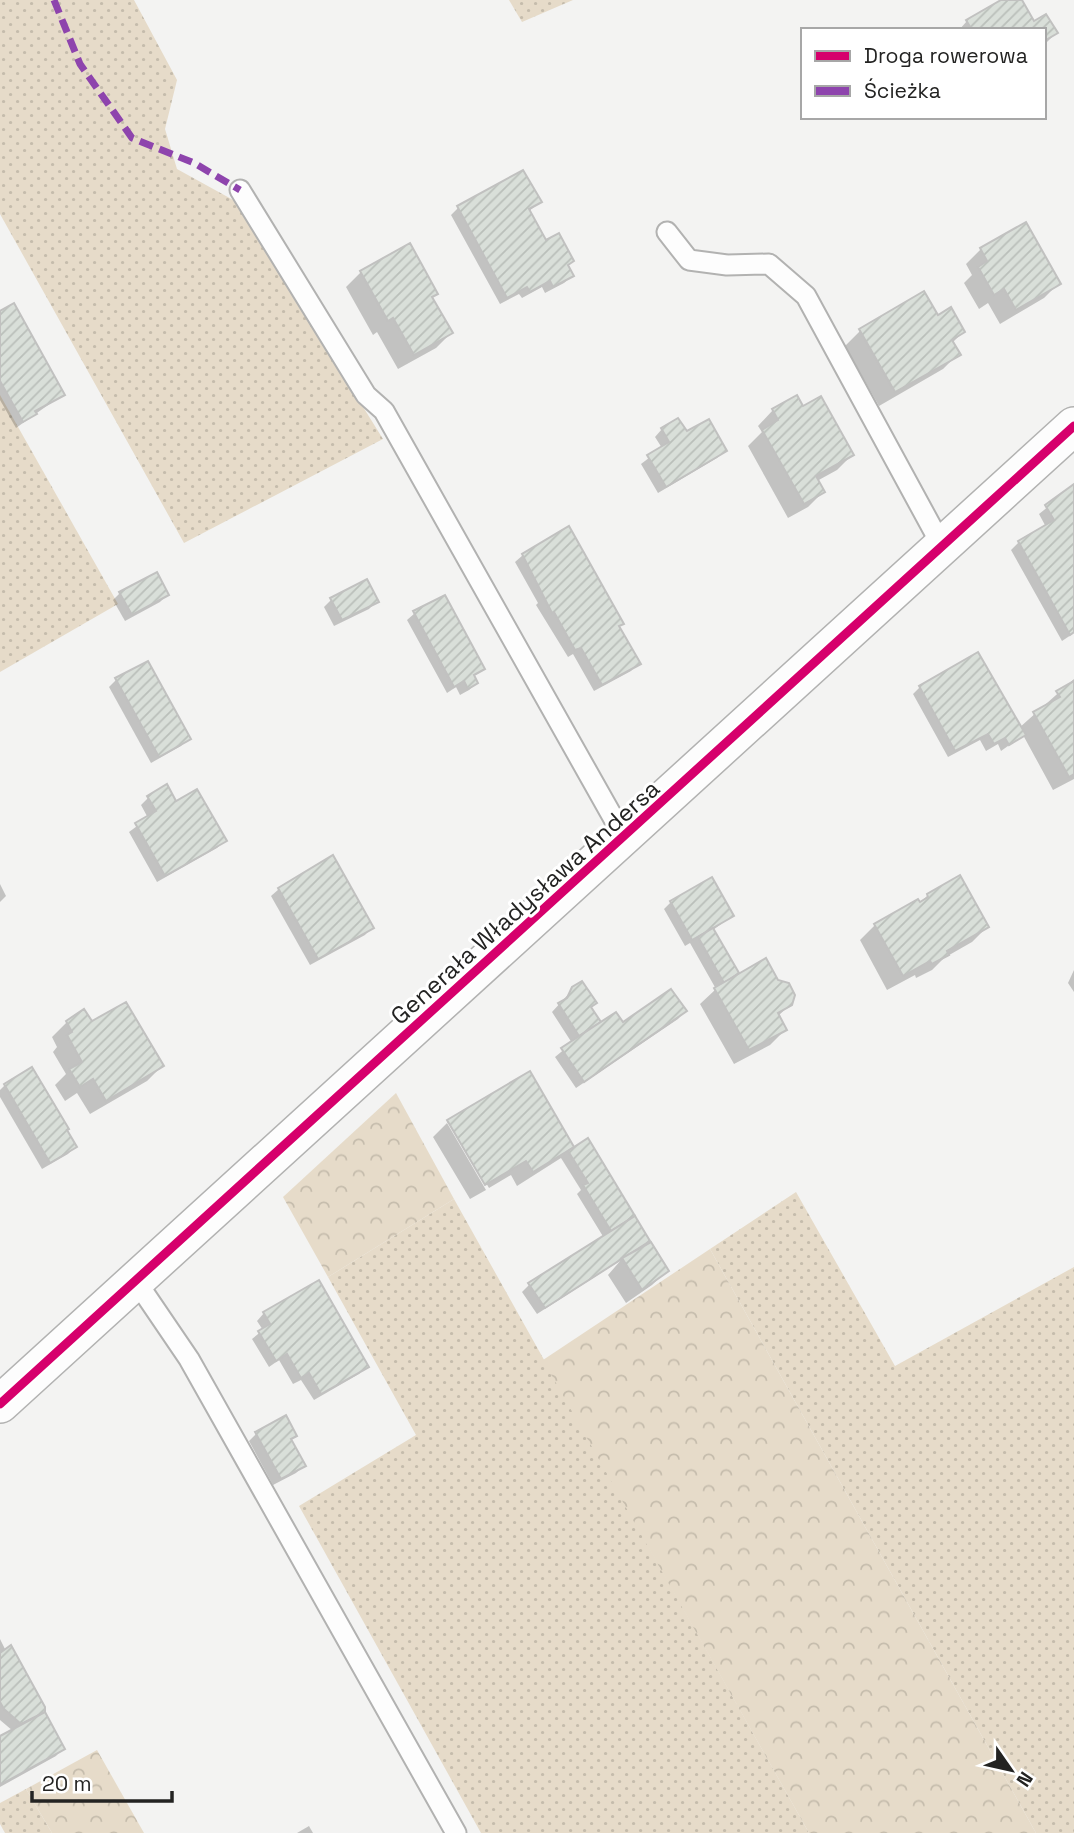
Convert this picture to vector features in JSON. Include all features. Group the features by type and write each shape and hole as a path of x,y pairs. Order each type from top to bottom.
{"street":[{"name":"Generała Władysława Andersa","path":"0,1404 1074,426"}],"lane":[{"path":"240,190 366,395 384,411 624,838"},
{"path":"667,232 689,260 727,265 768,264 806,296 943,548"},
{"path":"136,1281 189,1359 456,1833"}],"green space":[{"path":"0,0 134,0 177,80 165,129 177,169 235,201 383,439 184,543 0,214"},
{"path":"509,0 573,0 522,22"},
{"path":"0,395 118,604 0,672"},
{"path":"396,1093 454,1199 328,1277 283,1197"},
{"path":"796,1192 895,1366 1074,1267 1074,1833 1036,1833 710,1249"},
{"path":"454,1199 809,1833 481,1833 299,1506 416,1435 328,1277"},
{"path":"710,1249 1036,1833 809,1833 543,1360"},
{"path":"97,1750 144,1833 52,1833 26,1789"},
{"path":"26,1789 52,1833 5,1833 0,1824 0,1803"}],"building":[{"path":"1001,0 1022,0 1034,21 1046,14 1058,33 1046,40 1046,28 971,28 966,20"},
{"path":"523,170 542,202 529,209 546,240 559,233 574,261 568,265 574,276 553,287 550,281 530,292 527,287 507,298 457,206"},
{"path":"1026,222 1061,284 1016,310 1004,289 994,295 978,267 987,261 980,248"},
{"path":"410,243 438,294 432,297 453,333 414,355 393,318 388,321 360,271"},
{"path":"924,291 938,315 951,307 965,332 952,340 961,355 895,392 859,329"},
{"path":"14,303 65,395 35,411 37,414 23,422 0,381 0,311"},
{"path":"797,395 803,406 821,396 854,455 816,476 825,492 804,504 762,430 778,420 772,409"},
{"path":"678,418 687,431 709,419 727,451 666,487 647,455 669,442 661,428"},
{"path":"1074,484 1074,632 1070,635 1018,541 1054,520 1045,505"},
{"path":"569,526 624,624 619,626 641,664 602,685 581,648 575,650 554,612 552,613 522,554"},
{"path":"157,572 169,595 132,615 119,592"},
{"path":"367,579 379,602 342,620 330,598"},
{"path":"445,595 485,669 474,675 478,683 468,689 464,681 454,687 413,611"},
{"path":"978,652 1026,735 1009,745 1005,738 994,744 988,734 955,751 919,686"},
{"path":"148,661 191,739 159,757 115,678"},
{"path":"1074,681 1074,774 1069,777 1033,712 1060,697 1056,691"},
{"path":"167,784 176,801 197,789 227,841 165,876 135,823 156,811 147,796"},
{"path":"333,855 374,928 318,959 278,888"},
{"path":"960,875 989,927 947,951 949,955 932,964 930,961 903,976 874,924 918,899 920,902 928,897 927,894"},
{"path":"712,877 734,916 692,940 670,901"},
{"path":"713,928 739,973 724,983 698,937"},
{"path":"766,958 778,980 789,983 795,995 792,1005 778,1013 787,1030 749,1050 714,988"},
{"path":"582,981 597,1003 591,1007 601,1022 579,1036 558,1003 567,998 572,987"},
{"path":"671,989 687,1011 584,1082 561,1048 616,1012 623,1022"},
{"path":"126,1002 164,1066 106,1101 93,1079 80,1087 69,1069 82,1062 67,1035 72,1032 66,1021 84,1009 92,1021"},
{"path":"32,1067 77,1147 50,1163 4,1084"},
{"path":"530,1071 574,1147 533,1172 526,1161 485,1185 447,1120"},
{"path":"588,1138 635,1216 611,1231 583,1185 588,1183 568,1151"},
{"path":"635,1216 650,1241 545,1308 528,1283"},
{"path":"651,1242 669,1271 642,1290 622,1258"},
{"path":"319,1280 369,1367 321,1394 309,1373 301,1378 287,1354 276,1361 258,1331 270,1324 263,1312"},
{"path":"286,1415 297,1436 291,1439 306,1466 281,1479 255,1432"},
{"path":"11,1645 45,1707 45,1712 21,1724 0,1702 0,1653"},
{"path":"45,1712 65,1749 0,1785 0,1736"}],"marked path":[{"path":"54,0 80,64 132,138 194,163 240,190"}],"cycle path":[{"path":"0,1404 1074,426"}]}
